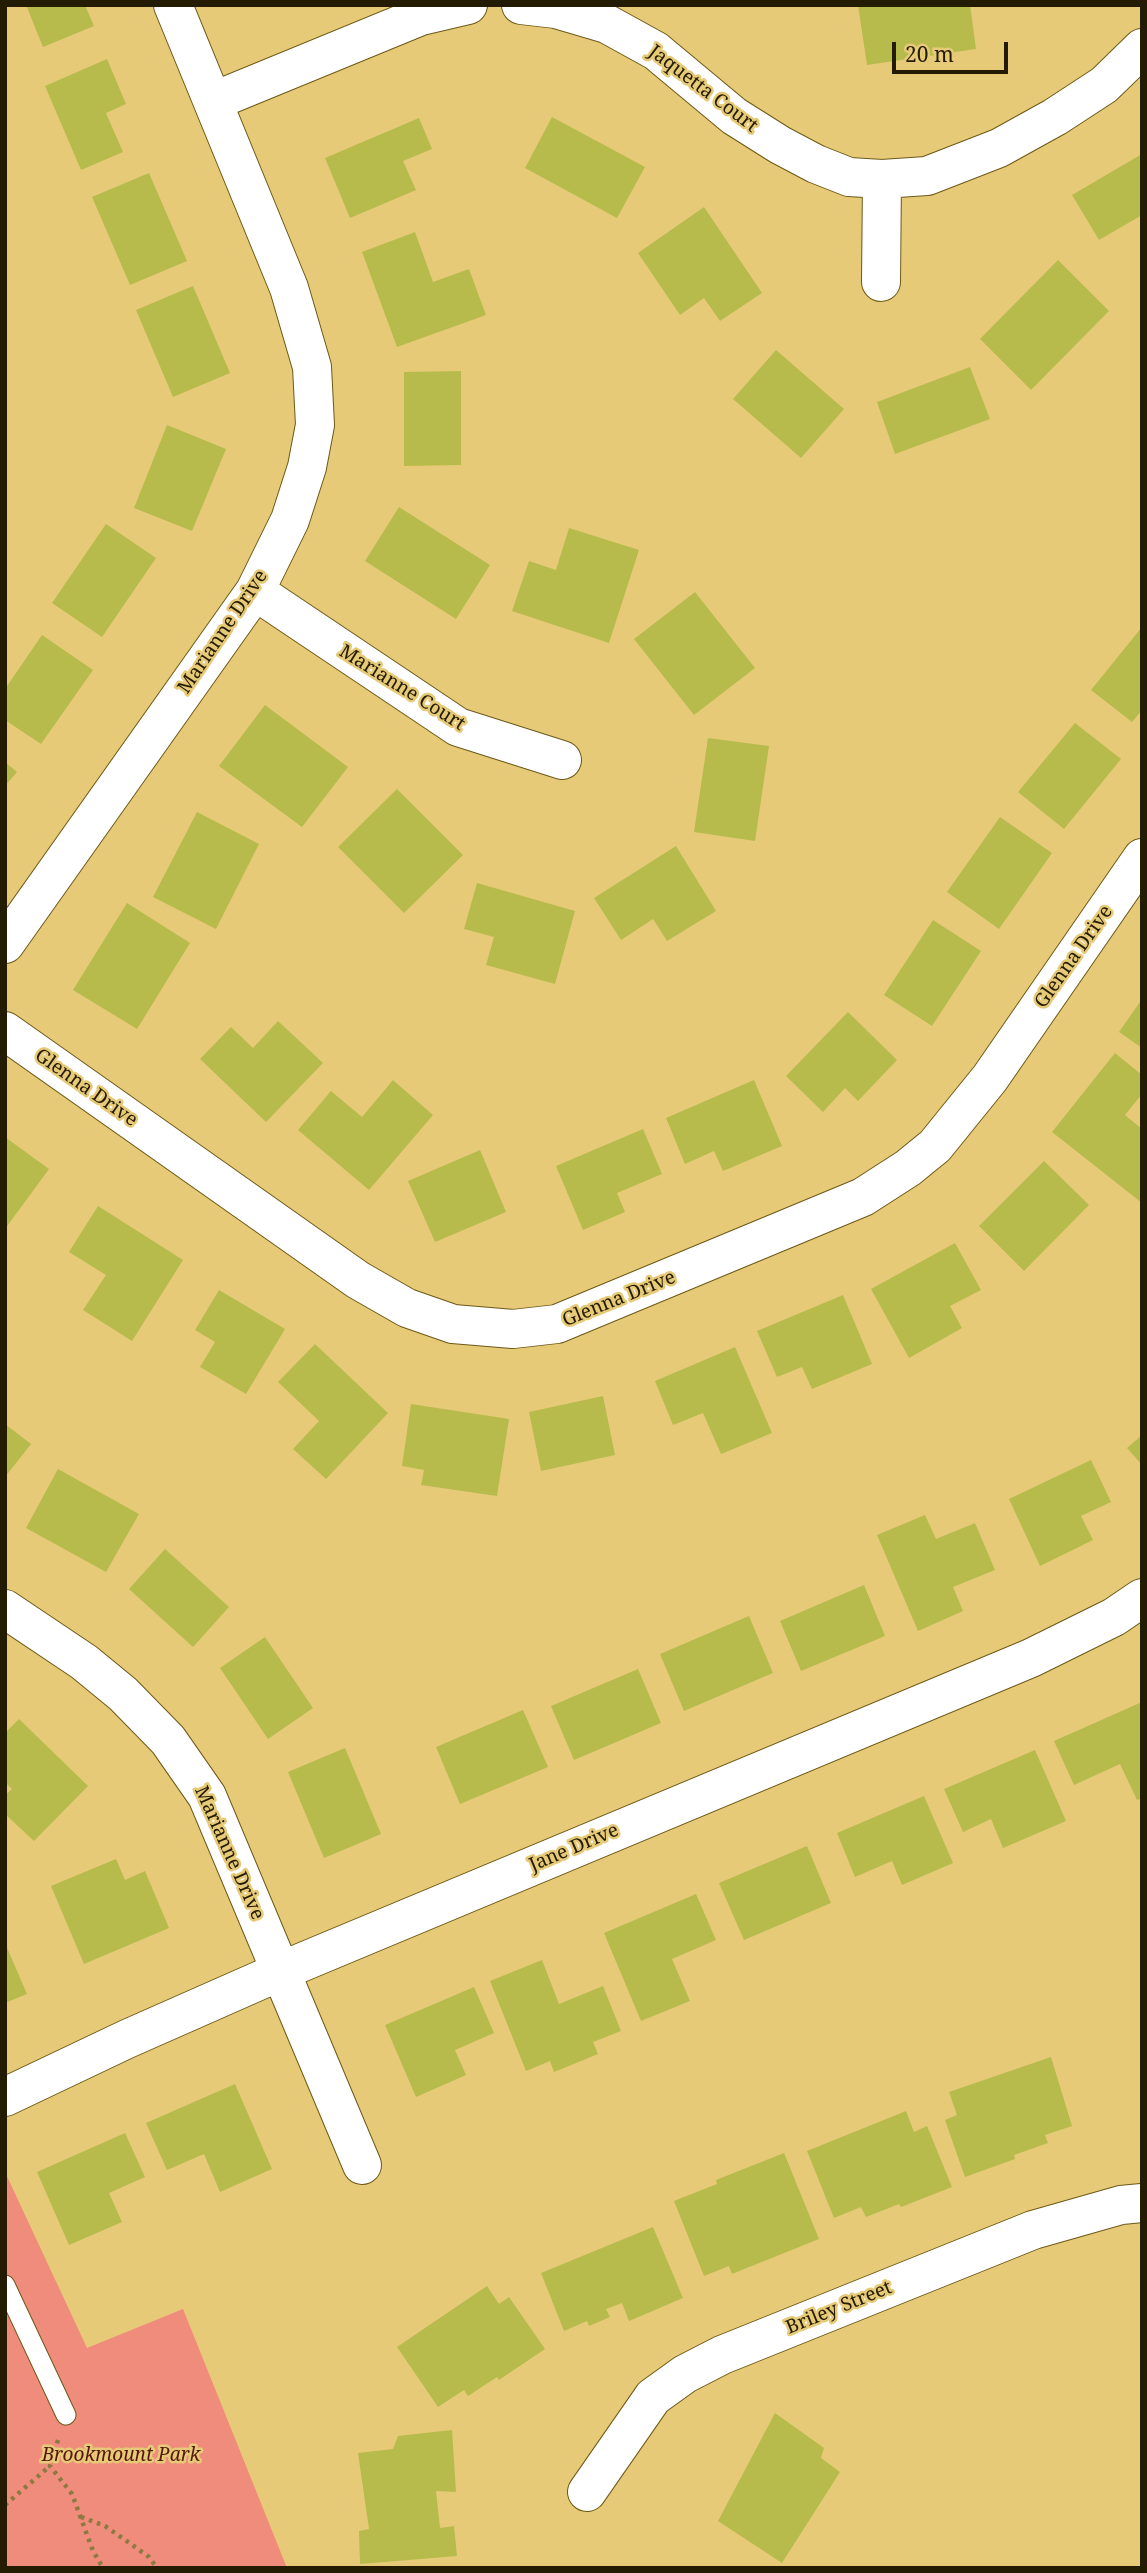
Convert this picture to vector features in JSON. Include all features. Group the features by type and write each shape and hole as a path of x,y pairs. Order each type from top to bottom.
{"street":[{"name":"Marianne Drive","path":"5,944 255,591 290,520 307,467 315,425 312,367 289,288 173,5"},
{"path":"214,101 421,16 468,5"},
{"name":"Jaquetta Court","path":"521,5 556,9 607,24 656,51 734,116 780,145 849,177 882,179 927,176 999,148 1055,117 1104,85 1142,48"},
{"path":"881,282 882,179"},
{"name":"Marianne Court","path":"255,591 458,727 562,760"},
{"name":"Glenna Drive","path":"5,1031 358,1280 407,1308 453,1324 513,1329 557,1324 863,1197 908,1168 935,1146 989,1078 1142,858"},
{"name":"Jane Drive","path":"5,2097 281,1970 1031,1658 1114,1617 1142,1598"},
{"name":"Marianne Drive","path":"5,1609 84,1662 123,1694 168,1740 207,1796 362,2165"},
{"name":"Briley Street","path":"587,2492 653,2398 685,2374 722,2355 1033,2230 1121,2205 1142,2203"}],"lane":[{"path":"5,2285 66,2415"}],"path":[{"path":"5,2505 50,2466 66,2415"},
{"path":"50,2466 72,2494 93,2551 103,2568"},
{"path":"80,2517 105,2526 149,2557 157,2568"}],"green space":[{"name":"Brookmount Park","path":"5,2172 87,2348 183,2309 287,2568 5,2568"}],"building":[{"path":"26,5 85,5 94,26 43,47"},
{"path":"858,5 970,5 976,49 867,65"},
{"path":"107,59 126,104 106,113 123,152 81,170 45,86"},
{"path":"552,117 645,167 617,218 525,168"},
{"path":"419,118 432,149 403,161 416,190 350,218 325,158"},
{"path":"1142,154 1142,215 1099,240 1072,195"},
{"path":"149,173 187,261 130,285 92,197"},
{"path":"704,207 762,293 720,321 704,298 680,315 638,253"},
{"path":"415,232 433,282 469,269 486,315 397,347 362,252"},
{"path":"1058,260 1109,311 1031,390 980,339"},
{"path":"193,286 230,373 173,397 136,310"},
{"path":"776,350 844,409 801,458 733,399"},
{"path":"970,367 990,419 895,454 877,402"},
{"path":"461,371 461,465 404,466 404,372"},
{"path":"167,425 226,449 192,531 134,508"},
{"path":"399,507 490,565 456,619 365,561"},
{"path":"106,524 156,558 102,637 52,603"},
{"path":"569,528 639,550 609,643 512,611 529,561 556,570"},
{"path":"695,592 755,668 694,715 634,639"},
{"path":"1142,627 1142,710 1132,722 1091,690"},
{"path":"42,635 93,670 41,744 5,720 5,689"},
{"path":"265,705 348,767 302,827 219,766"},
{"path":"1075,723 1121,759 1064,829 1018,792"},
{"path":"708,738 769,746 755,841 694,832"},
{"path":"5,762 17,772 5,786"},
{"path":"397,789 463,855 404,913 338,847"},
{"path":"197,812 259,844 216,929 153,897"},
{"path":"1000,817 1052,853 999,929 947,892"},
{"path":"676,846 716,911 667,941 653,919 621,940 594,898"},
{"path":"477,883 575,911 555,984 486,965 494,937 464,929"},
{"path":"127,903 190,943 137,1029 73,990"},
{"path":"933,920 981,951 932,1026 884,995"},
{"path":"1142,999 1142,1048 1119,1032"},
{"path":"848,1012 897,1060 858,1101 845,1088 823,1112 786,1076"},
{"path":"278,1021 323,1063 266,1122 200,1059 231,1027 253,1048"},
{"path":"1115,1053 1142,1075 1142,1094 1125,1115 1142,1129 1142,1203 1052,1132"},
{"path":"393,1080 433,1115 369,1190 298,1130 331,1091 362,1117"},
{"path":"754,1080 782,1146 723,1171 714,1151 685,1164 666,1118"},
{"path":"643,1129 662,1174 617,1193 625,1212 583,1230 556,1166"},
{"path":"5,1137 49,1169 5,1229"},
{"path":"480,1150 506,1212 435,1242 408,1181"},
{"path":"1044,1161 1089,1205 1024,1271 979,1226"},
{"path":"98,1206 183,1260 132,1341 83,1310 106,1275 69,1252"},
{"path":"955,1243 981,1290 950,1306 962,1328 909,1358 871,1289"},
{"path":"219,1290 285,1329 246,1394 200,1367 215,1342 195,1330"},
{"path":"843,1295 872,1364 812,1389 802,1367 777,1377 757,1331"},
{"path":"315,1344 388,1413 326,1479 293,1449 319,1421 278,1382"},
{"path":"735,1347 772,1433 721,1454 703,1413 673,1425 655,1381"},
{"path":"603,1396 615,1455 541,1471 529,1412"},
{"path":"411,1404 509,1419 497,1496 421,1485 424,1470 402,1466"},
{"path":"5,1424 31,1444 5,1477"},
{"path":"1142,1435 1142,1465 1127,1448"},
{"path":"1091,1460 1111,1502 1081,1516 1093,1540 1040,1566 1009,1499"},
{"path":"58,1469 139,1514 106,1572 26,1528"},
{"path":"925,1515 936,1539 975,1523 995,1570 953,1587 963,1611 918,1631 877,1535"},
{"path":"165,1549 229,1607 193,1647 129,1589"},
{"path":"864,1585 885,1636 801,1671 780,1621"},
{"path":"749,1616 773,1673 684,1711 660,1654"},
{"path":"265,1637 313,1708 268,1739 220,1668"},
{"path":"638,1669 661,1723 574,1760 551,1706"},
{"path":"1142,1702 1142,1798 1137,1800 1120,1764 1074,1785 1054,1741"},
{"path":"523,1710 548,1767 460,1804 436,1747"},
{"path":"19,1719 88,1786 34,1841 5,1814 5,1795 12,1789 5,1782 5,1733"},
{"path":"345,1748 381,1834 324,1858 288,1772"},
{"path":"1035,1750 1066,1821 1003,1848 991,1819 963,1832 944,1789"},
{"path":"924,1796 953,1863 902,1885 892,1861 855,1877 837,1833"},
{"path":"807,1846 831,1903 744,1940 719,1883"},
{"path":"116,1859 125,1880 145,1871 169,1928 84,1964 51,1886"},
{"path":"696,1894 716,1940 672,1959 690,2001 641,2021 604,1933"},
{"path":"5,1943 27,1994 5,2003"},
{"path":"542,1960 559,2004 603,1986 621,2031 593,2042 598,2054 554,2072 550,2061 526,2071 490,1981"},
{"path":"474,1987 494,2033 455,2050 466,2075 416,2097 385,2025"},
{"path":"1051,2057 1072,2126 1045,2135 1048,2143 1014,2155 1015,2159 965,2177 945,2120 957,2115 949,2092"},
{"path":"235,2084 272,2169 220,2192 204,2154 167,2170 146,2123"},
{"path":"906,2111 914,2132 927,2126 952,2187 866,2217 861,2207 834,2218 807,2151"},
{"path":"125,2133 145,2177 109,2193 122,2222 69,2245 37,2172"},
{"path":"784,2153 819,2239 732,2274 729,2266 704,2276 674,2201 717,2184 716,2180"},
{"path":"653,2227 683,2298 629,2321 622,2303 606,2309 610,2317 589,2326 587,2321 564,2331 541,2273"},
{"path":"487,2286 499,2304 509,2297 545,2349 499,2380 497,2377 468,2396 464,2390 438,2407 397,2347"},
{"path":"775,2413 824,2448 821,2458 840,2472 782,2563 718,2521"},
{"path":"452,2430 456,2492 436,2491 440,2528 454,2526 457,2556 360,2564 359,2531 369,2529 358,2453 393,2449 398,2436"}]}
